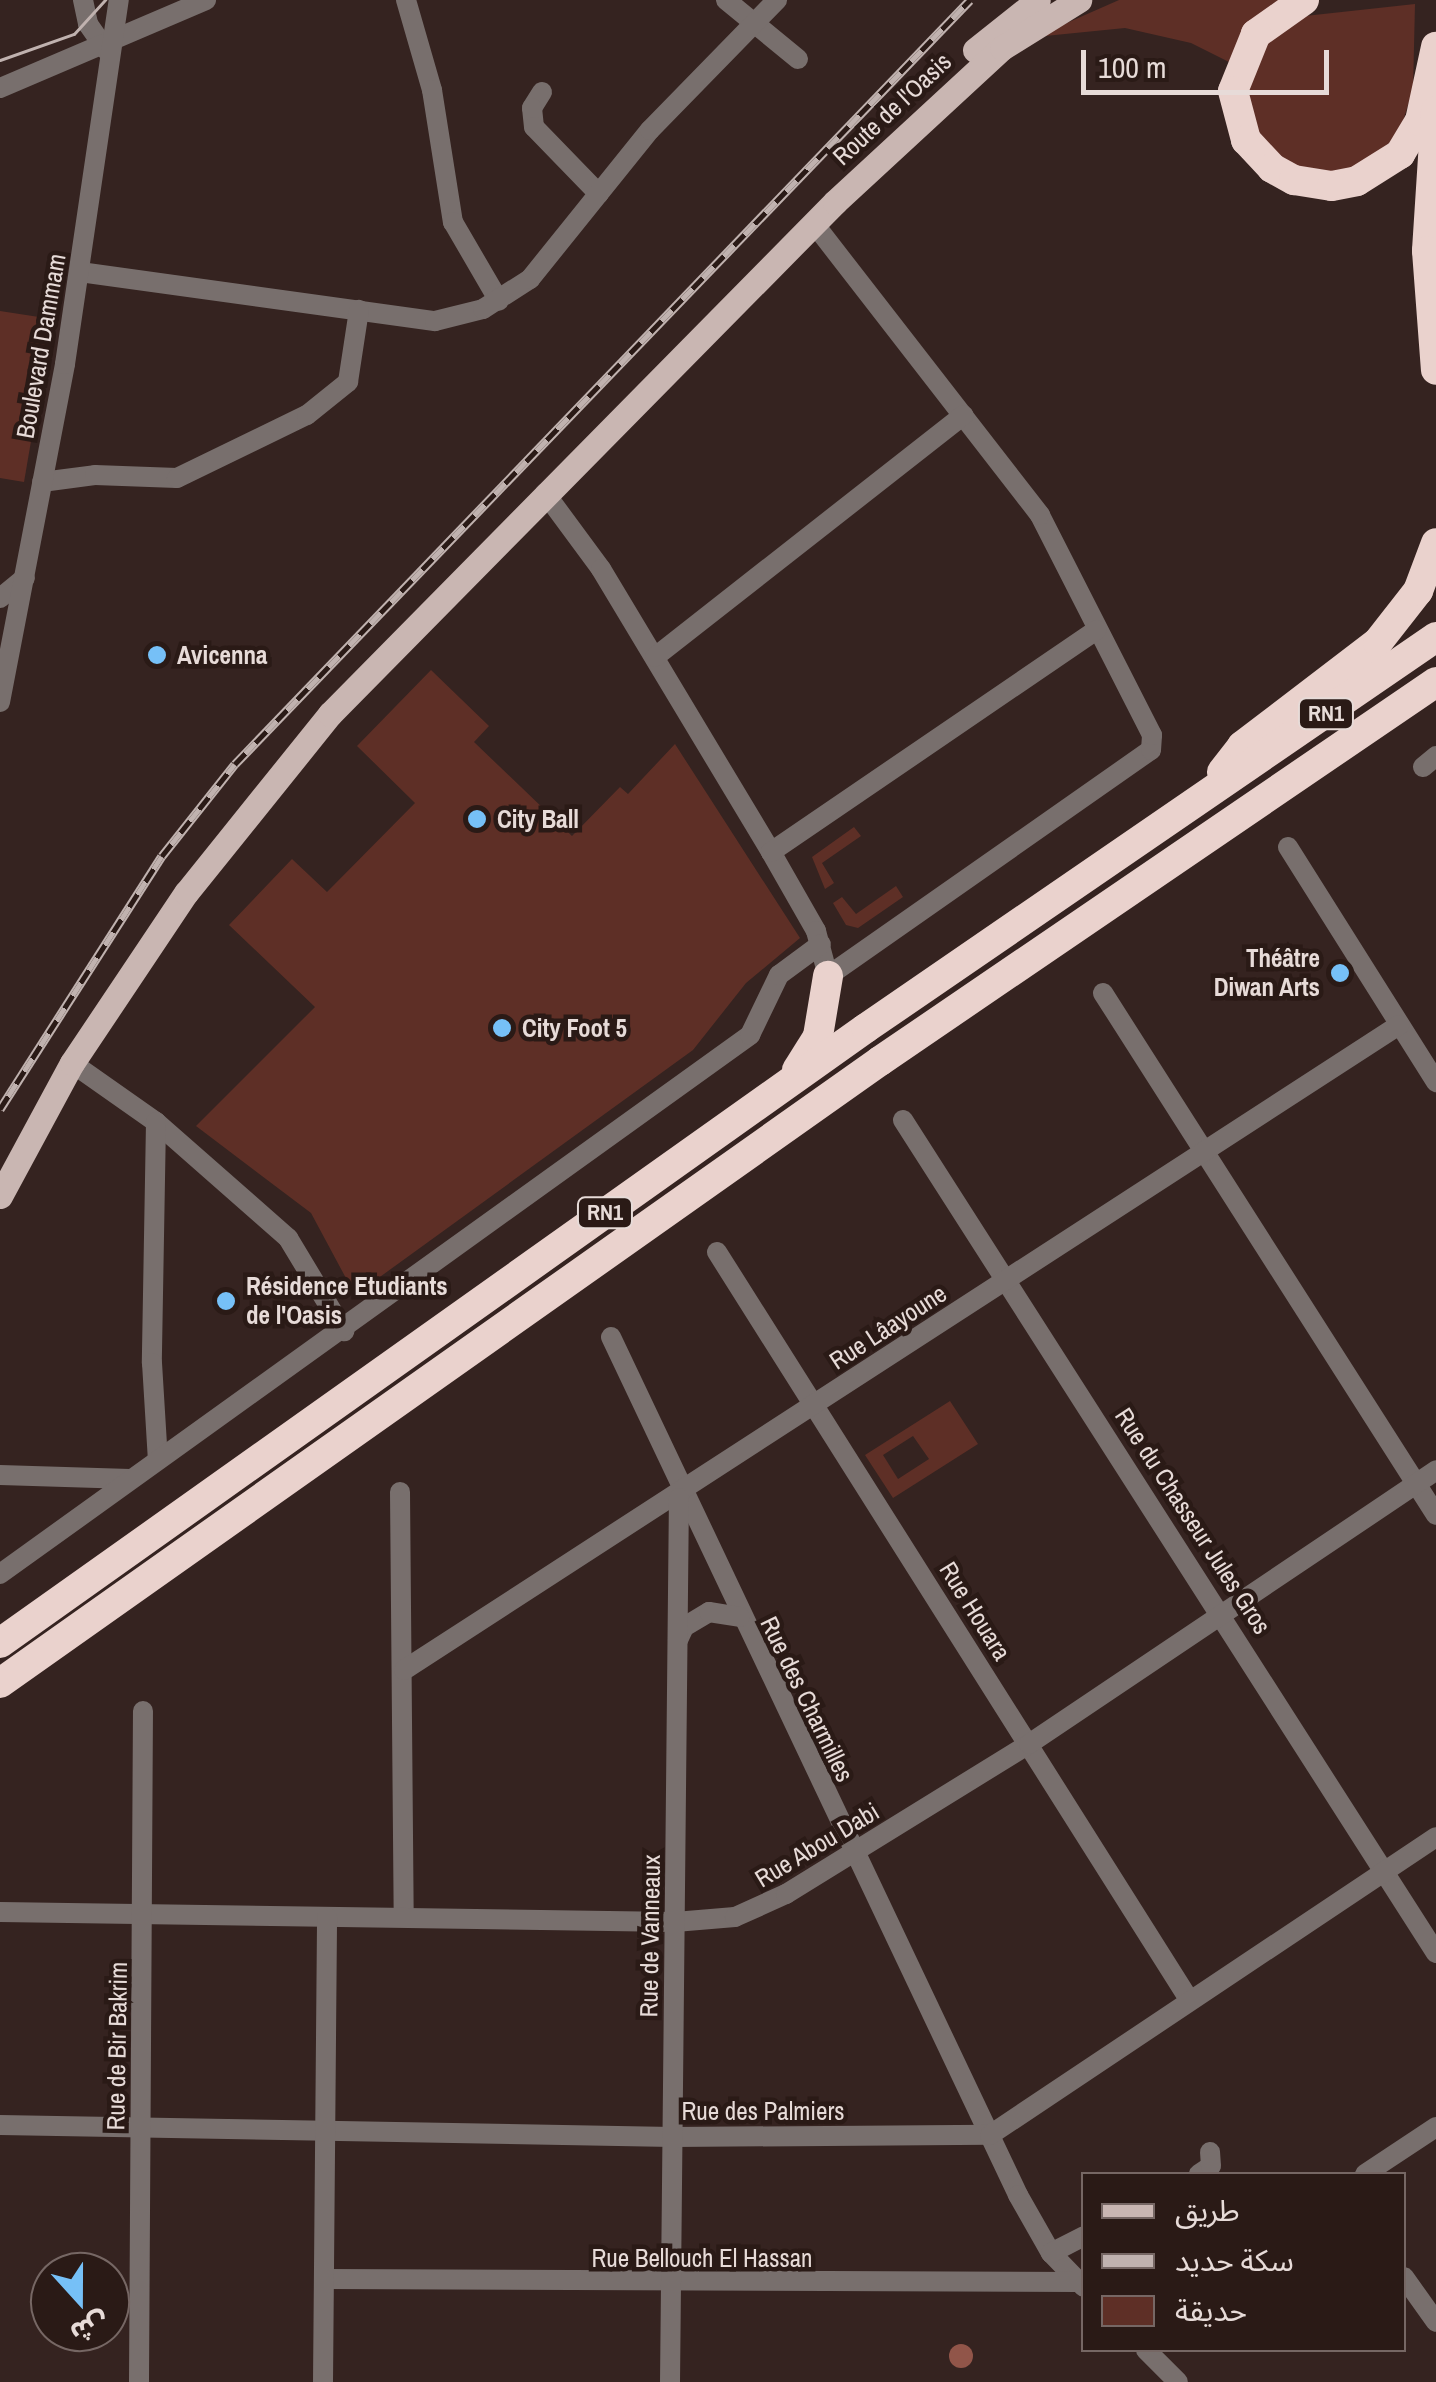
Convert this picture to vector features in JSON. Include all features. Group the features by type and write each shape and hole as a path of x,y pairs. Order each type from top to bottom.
{"highway":[{"path":"1304,0 1256,34 1233,91 1246,140 1272,168 1294,180 1332,186 1357,181 1400,154 1420,121 1436,47"},
{"path":"1436,111 1427,251 1436,370"},
{"path":"1214,788 1242,746 1386,634 1418,591 1436,543"},
{"path":"1214,788 1436,620"},
{"name":"RN1","path":"0,1642 866,1028 1436,637"},
{"name":"RN1","path":"0,1683 880,1061 1436,682"},
{"path":"880,1061 1012,985 1436,707"},
{"path":"828,976 844,1020 866,1028"},
{"path":"786,1084 818,1036 828,976"}],"main road":[{"name":"Route de l'Oasis","path":"835,202 871,156 970,55 1038,0"},
{"name":"Route de l'Oasis","path":"835,202 1002,48 1080,0"},
{"path":"0,1196 72,1063 250,810 391,648 835,202"}],"street":[{"path":"83,0 108,44"},
{"name":"Boulevard Dammam","path":"0,702 7,639 25,578 80,272 108,44 118,0"},
{"path":"0,88 206,0"},
{"path":"406,0 436,108 453,222 498,302"},
{"path":"726,0 751,26 798,59"},
{"path":"80,272 435,321 498,302 530,279 598,194 777,0"},
{"path":"542,92 532,108 534,127 598,194"},
{"path":"544,493 655,657 772,852 821,944 828,976 1150,750 1152,735 1040,516 814,224"},
{"path":"42,482 96,475 177,478 306,414 348,382 359,310"},
{"path":"655,657 964,416"},
{"path":"0,598 25,578"},
{"path":"772,852 1096,630"},
{"path":"1288,848 1436,1082"},
{"path":"0,1574 130,1478 344,1331 750,1034 779,975 821,944"},
{"path":"1103,993 1436,1514"},
{"name":"Rue Lâayoune","path":"404,1670 1399,1025"},
{"path":"72,1063 156,1122 288,1238 344,1331"},
{"name":"Rue du Chasseur Jules Gros","path":"903,1120 1222,1612 1436,1953"},
{"path":"156,1122 152,1363 158,1460"},
{"name":"Rue Houara","path":"717,1252 1188,1998"},
{"name":"Rue des Charmilles","path":"610,1337 679,1491 990,2134 1051,2253 1081,2285"},
{"name":"Rue Abou Dabi","path":"0,1912 675,1922 760,1909 1028,1744 1436,1470"},
{"path":"0,1475 130,1478"},
{"name":"Rue de Vanneaux","path":"670,2382 679,1491"},
{"path":"400,1492 404,1916"},
{"path":"678,1642 684,1627 709,1612 740,1618"},
{"name":"Rue de Bir Bakrim","path":"139,2382 143,1711"},
{"path":"990,2134 1188,1998 1436,1837"},
{"path":"322,2382 328,1917"},
{"name":"Rue des Palmiers","path":"0,2124 324,2126 673,2136 990,2134"},
{"path":"1368,2172 1436,2127"},
{"path":"1202,2172 1211,2166 1210,2152"},
{"path":"1051,2253 1081,2238"},
{"name":"Rue Bellouch El Hassan","path":"325,2280 1081,2285"},
{"path":"1406,2281 1436,2322"},
{"path":"1148,2352 1178,2382"}],"green space":[{"path":"1119,0 1285,0 1231,63 1191,43 1125,28 1035,37"},
{"path":"1415,4 1413,89 1398,137 1344,175 1296,170 1259,136 1248,105 1249,79 1265,44 1305,16"},
{"path":"0,311 52,319 24,482 0,478"},
{"name":"City Foot 5","path":"431,670 489,726 474,742 572,836 620,787 628,794 675,744 800,938 746,983 693,1050 355,1295 311,1213 196,1126 315,1007 229,925 292,859 327,892 415,803 357,746"},
{"path":"854,827 861,836 822,863 834,883 825,889 812,857"},
{"path":"896,886 903,897 858,928 846,925 833,903 842,897 856,914"},
{"path":"950,1401 978,1444 893,1498 865,1455","holes":["913,1436 929,1459 898,1479 883,1455"]}],"shaded area":[{"path":"961,2344 970,2347 970,2365 961,2368 952,2365 949,2356 952,2347"}],"tram line":[{"path":"0,60 74,34 105,0"}],"railway":[{"path":"0,1109 162,856 235,764 970,0"}],"place":[{"name":"Avicenna","path":"157,655"},
{"name":"City Ball","path":"477,819"},
{"name":"Théâtre Diwan Arts","path":"1340,973"},
{"name":"City Foot 5","path":"502,1028"},
{"name":"Résidence Etudiants de l'Oasis","path":"226,1301"}]}
